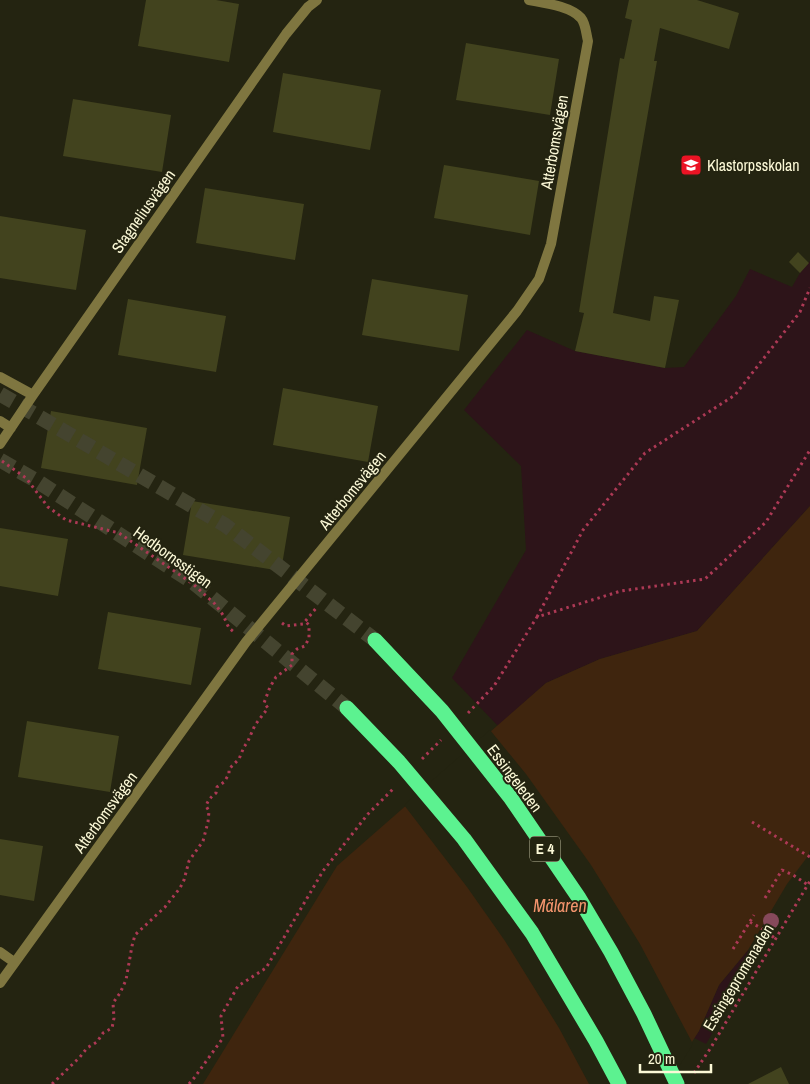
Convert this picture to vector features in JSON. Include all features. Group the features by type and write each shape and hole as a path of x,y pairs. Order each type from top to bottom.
{"highway":[{"name":"Essingeleden","path":"375,640 442,711 510,797 579,898 611,952 644,1014 677,1084"},
{"path":"347,708 399,762 464,839 532,932 596,1041 618,1084"}],"street":[{"name":"Stagneliusvägen","path":"0,444 286,34 308,7 317,0"},
{"name":"Atterbomsvägen","path":"0,983 246,642 510,319 539,279 551,244 588,41 581,18 565,8 529,0"},
{"path":"0,377 33,395"},
{"path":"0,421 10,428"},
{"path":"0,952 14,962"}],"path":[{"path":"468,713 494,686 537,617 583,530 645,453 735,395 800,312 810,288"},
{"path":"537,617 621,591 705,579 766,522 810,450"},
{"name":"Hedbornsstigen","path":"0,460 26,478 48,507 66,520 119,533 193,584 215,604 223,615 228,628 246,642"},
{"path":"286,626 302,624 317,607"},
{"path":"52,1084 87,1048 97,1042 103,1033 112,1028 114,1018 113,1004 126,980 135,935 165,907 180,888 190,861 203,841 208,822 209,811 206,806 207,803 239,759 255,725 268,708 264,703 276,677 292,665 292,654 297,649 305,646 309,638 309,625 305,621"},
{"path":"421,760 441,740"},
{"path":"189,1084 223,1038 221,1016 238,986 266,968 323,872 368,814 401,780"},
{"path":"752,822 810,857"},
{"path":"766,898 782,870 809,883"},
{"name":"Essingepromenaden","path":"692,1077 809,883"},
{"path":"733,949 754,915"},
{"path":"750,922 776,939"}],"shaded area":[{"path":"810,261 810,506 697,631 600,659 546,683 498,726 452,678 526,550 521,466 464,410 527,330 575,351 665,368 684,367 736,296 750,269 792,287"},
{"path":"748,950 759,955 706,1044 694,1038 699,1031 719,985"}],"water":[{"name":"Mälaren","path":"810,506 810,850 808,856 787,884 748,950 719,985 699,1031 665,1084 203,1084 337,866 546,683 600,659 697,631"}],"pier":[{"path":"490,730 526,774 591,865 640,944 693,1044 668,1084 589,1084 559,1028 505,941 467,887 404,805"}],"building":[{"path":"146,0 216,0 239,4 229,62 138,46"},
{"path":"629,0 697,0 739,13 729,49 660,28 654,61 657,61 613,313 650,321 654,296 679,300 665,368 575,351 584,313 579,312 620,58 624,59 632,20 625,18"},
{"path":"466,43 559,59 550,115 456,100"},
{"path":"283,73 381,90 370,150 273,132"},
{"path":"73,99 171,115 162,172 63,156"},
{"path":"444,165 539,181 530,235 434,218"},
{"path":"205,188 304,204 295,260 196,243"},
{"path":"0,216 86,230 76,290 0,278"},
{"path":"798,252 809,263 800,273 789,262"},
{"path":"372,279 468,295 459,351 362,335"},
{"path":"128,299 226,316 216,372 118,355"},
{"path":"283,388 378,406 368,462 273,445"},
{"path":"51,411 147,428 137,485 41,468"},
{"path":"192,501 290,517 281,571 183,555"},
{"path":"0,528 68,539 58,596 0,586"},
{"path":"108,612 201,628 191,685 98,669"},
{"path":"27,721 119,736 110,792 18,777"},
{"path":"0,839 43,846 34,901 0,895"},
{"path":"781,1067 789,1084 748,1084"}],"tunnel":[{"path":"0,394 225,525 375,640"},
{"path":"0,460 37,481 194,583 347,708"}],"place":[{"name":"Klastorpsskolan","path":"691,165"}]}
